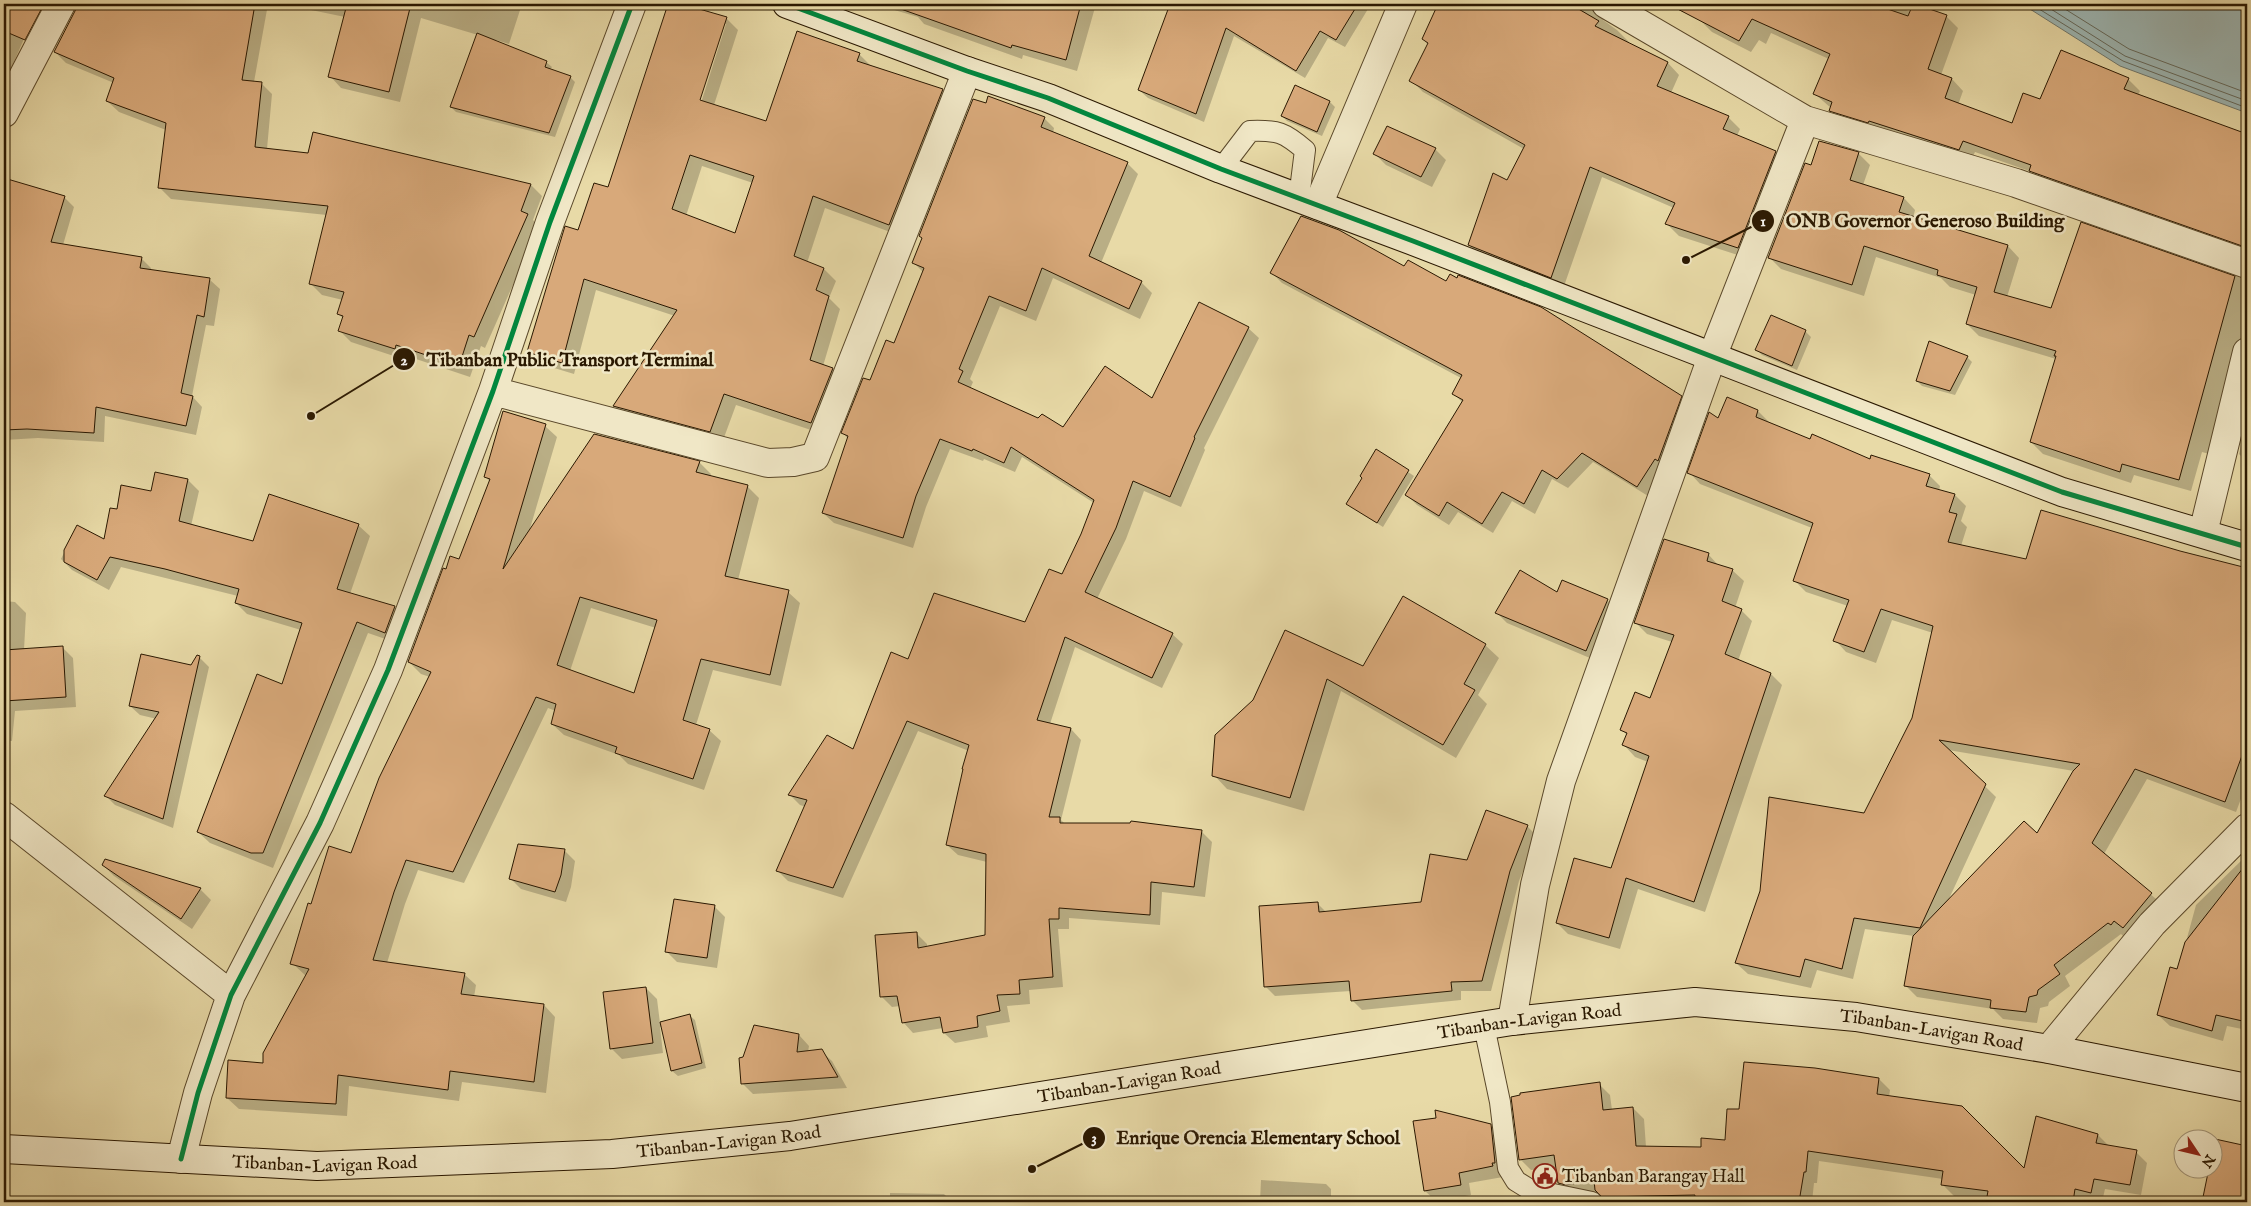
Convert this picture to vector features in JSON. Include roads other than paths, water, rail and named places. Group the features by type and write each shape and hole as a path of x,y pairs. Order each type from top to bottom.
{"street":[{"path":"4,113 61,4"},
{"path":"181,1158 198,1093 231,995 320,823 388,670 493,391 550,222 632,4"},
{"path":"787,4 967,71 1048,98 1221,169 2062,492 2247,547"},
{"path":"1309,202 1403,4"},
{"path":"1606,4 1804,120 2016,184 2247,264"},
{"path":"493,391 768,463 793,462 815,457 967,71"},
{"path":"1512,1021 1535,885 1561,781 1712,357 1804,120"},
{"path":"2203,533 2247,352"},
{"path":"4,816 231,995"},
{"path":"2049,1049 2152,924 2247,828"},
{"name":"Tibanban-Lavigan Road","path":"4,1149 317,1166 612,1154 790,1136 1512,1021 1694,1002 1856,1017 2049,1049 2247,1088"}],"lane":[{"path":"1221,169 1250,131 1275,130 1292,139 1305,150 1309,202"},
{"path":"1484,1026 1500,1102 1508,1168 1516,1181 1529,1189 1592,1202"}],"water":[{"path":"2022,4 2247,4 2247,113 2120,66"}],"place":[{"name":"ONB Governor Generoso Building","path":"1686,260"},
{"name":"Tibanban Public Transport Terminal","path":"311,416"},
{"name":"Enrique Orencia Elementary School","path":"1032,1169"},
{"name":"Tibanban Barangay Hall","path":"1545,1176"}]}
